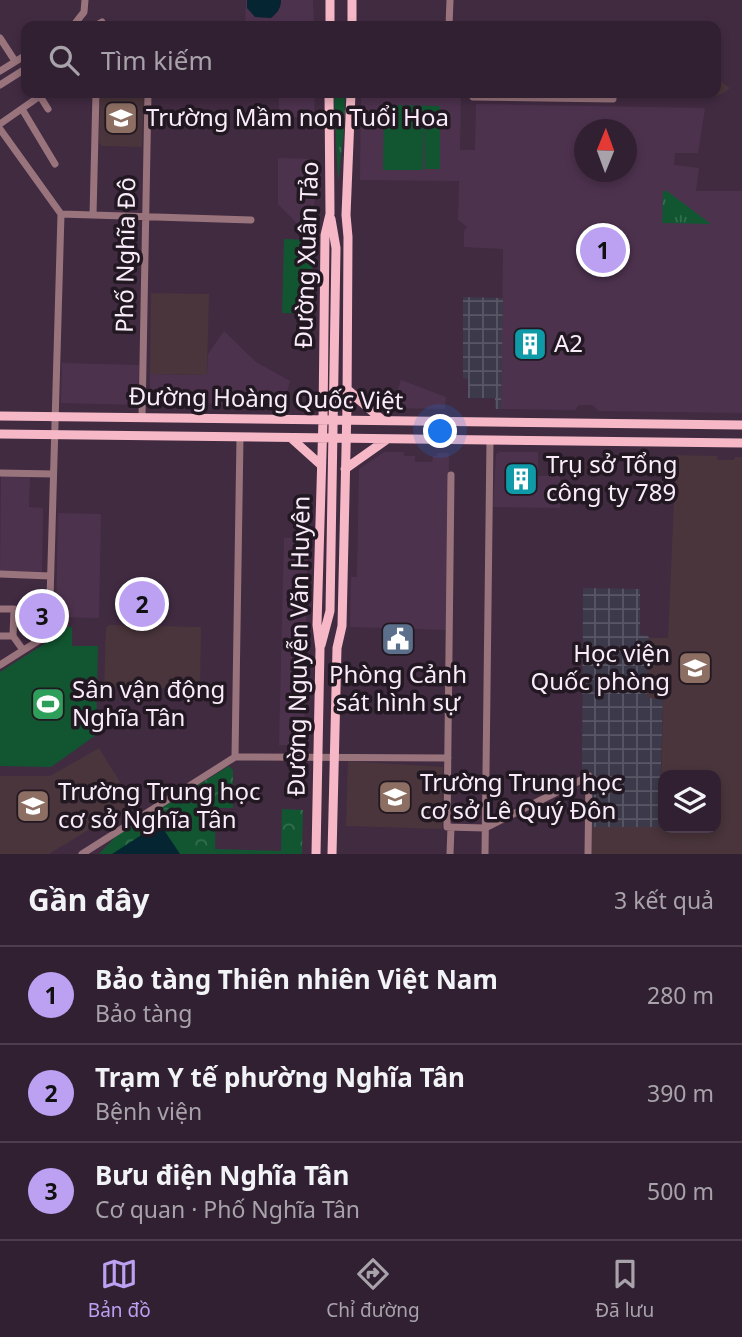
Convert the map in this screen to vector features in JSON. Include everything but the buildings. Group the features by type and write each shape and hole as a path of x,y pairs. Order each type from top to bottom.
{"main road":[{"path":"330,0 330,21"},
{"path":"352,0 352,21"},
{"name":"Đường Xuân Tảo","path":"323,438 325,236 330,214 329,98"},
{"name":"Đường Xuân Tảo","path":"347,439 346,215 351,98"},
{"path":"330,214 336,248 330,611 337,648"},
{"path":"336,248 346,215"},
{"path":"323,369 330,379 338,382 347,372"},
{"path":"348,390 381,419"},
{"name":"Đường Hoàng Quốc Việt","path":"0,416 742,425"},
{"path":"637,442 638,423"},
{"name":"Đường Hoàng Quốc Việt","path":"0,434 742,443"},
{"path":"291,438 321,465"},
{"name":"Đường Nguyễn Văn Huyên","path":"316,854 320,649 317,625 323,438"},
{"name":"Đường Nguyễn Văn Huyên","path":"332,854 337,648 342,626 347,439"},
{"path":"345,470 387,439"},
{"path":"321,486 328,478 336,475 345,488"},
{"path":"320,649 330,611"}],"street":[{"path":"77,21 84,12 85,0"},
{"path":"449,21 450,0"},
{"path":"0,38 15,61"},
{"path":"0,71 21,58"},
{"path":"0,85 21,74"},
{"path":"0,124 35,98"},
{"path":"40,98 48,109"},
{"path":"93,215 96,98"},
{"name":"Phố Nghĩa Đô","path":"142,417 148,98"},
{"path":"542,98 612,98"},
{"path":"22,109 54,164"},
{"path":"0,129 61,215 48,634 0,665"},
{"path":"61,215 251,220"},
{"path":"122,256 145,256"},
{"path":"235,757 240,437"},
{"path":"485,854 490,440"},
{"path":"0,473 53,474"},
{"path":"450,854 448,758 451,475"},
{"path":"0,574 50,576"},
{"path":"0,609 14,609 13,636 23,650"},
{"path":"0,636 13,636"},
{"path":"82,854 235,757 448,758"},
{"path":"449,827 485,828 589,776 588,854"}],"shaded area":[{"path":"246,0 313,0 314,21 245,21"},
{"path":"721,82 730,88 721,94"},
{"name":"Trường Mầm non Tuổi Hoa","path":"100,98 144,98 142,147 102,146 99,143"},
{"path":"279,98 315,98 314,117 279,117"},
{"path":"361,98 461,98 460,150 475,150 476,104 705,108 698,153 675,153 674,165 699,168 696,191 742,191 742,413 599,411 592,405 579,405 575,410 501,409 503,249 464,247 464,231 467,227 458,220 459,181 360,180"},
{"path":"278,158 315,159 314,241 278,204"},
{"path":"151,293 209,294 207,375 150,374"},
{"path":"463,297 503,298 501,409 495,409 495,398 468,398 468,379 463,378"},
{"path":"224,331 256,362 290,381 283,405 150,402 150,374 207,375 208,354"},
{"path":"62,363 139,365 138,405 61,403"},
{"path":"401,380 446,397 445,409 391,408"},
{"path":"384,452 404,452 404,456 415,456 415,462 432,462 437,453 449,453 447,630 350,627 351,577 357,577 359,469"},
{"path":"538,452 538,476 560,476 560,508 493,507 496,454"},
{"name":"Học viện Quốc phòng","path":"676,455 717,456 718,460 742,457 742,854 590,854 590,827 658,827 658,833 721,833 721,770 661,770 663,699 647,698 649,638 668,638"},
{"path":"1,476 30,477 29,507 43,508 42,572 0,571"},
{"path":"58,513 101,514 99,618 56,617"},
{"path":"284,538 308,538 304,745 279,745"},
{"path":"583,588 640,589 640,635 649,638 647,698 663,698 661,770 658,770 658,827 590,827 591,772 582,775"},
{"path":"109,625 201,627 200,689 104,687 106,628"},
{"path":"99,748 133,803 49,854 0,854 0,776 50,776"},
{"name":"Trường Trung học cơ sở Lê Quý Đôn","path":"348,761 443,767 442,829 346,826"}],"green space":[{"path":"334,98 345,98 344,130 338,182"},
{"path":"384,105 440,106 440,169 425,169 424,112 423,170 383,170"},
{"path":"663,191 667,191 711,224 662,223"},
{"path":"284,239 312,240 311,314 282,313"},
{"name":"Sân vận động Nghĩa Tân","path":"53,626 72,627 72,646 98,646 96,735 51,767 0,766 0,672 52,639"},
{"path":"229,766 233,770 233,808 216,808 215,849 281,851 282,809 303,810 302,854 99,854 117,835"}],"water":[{"path":"247,0 281,0 278,10 271,18 255,17 247,8"},
{"path":"157,825 164,830 180,854 112,854"}],"place":[{"name":"Trường Mầm non Tuổi Hoa","path":"121,118"},
{"name":"Bảo tàng Thiên nhiên Việt Nam","path":"603,250"},
{"name":"A2","path":"530,344"},
{"name":"Trụ sở Tổng công ty 789","path":"521,479"},
{"name":"Trạm Y tế phường Nghĩa Tân","path":"142,604"},
{"name":"Bưu điện Nghĩa Tân","path":"42,616"},
{"name":"Phòng Cảnh sát hình sự","path":"398,639"},
{"name":"Học viện Quốc phòng","path":"695,668"},
{"name":"Sân vận động Nghĩa Tân","path":"48,704"},
{"name":"Trường Trung học cơ sở Lê Quý Đôn","path":"395,797"},
{"name":"Trường Trung học cơ sở Nghĩa Tân","path":"33,806"}]}
